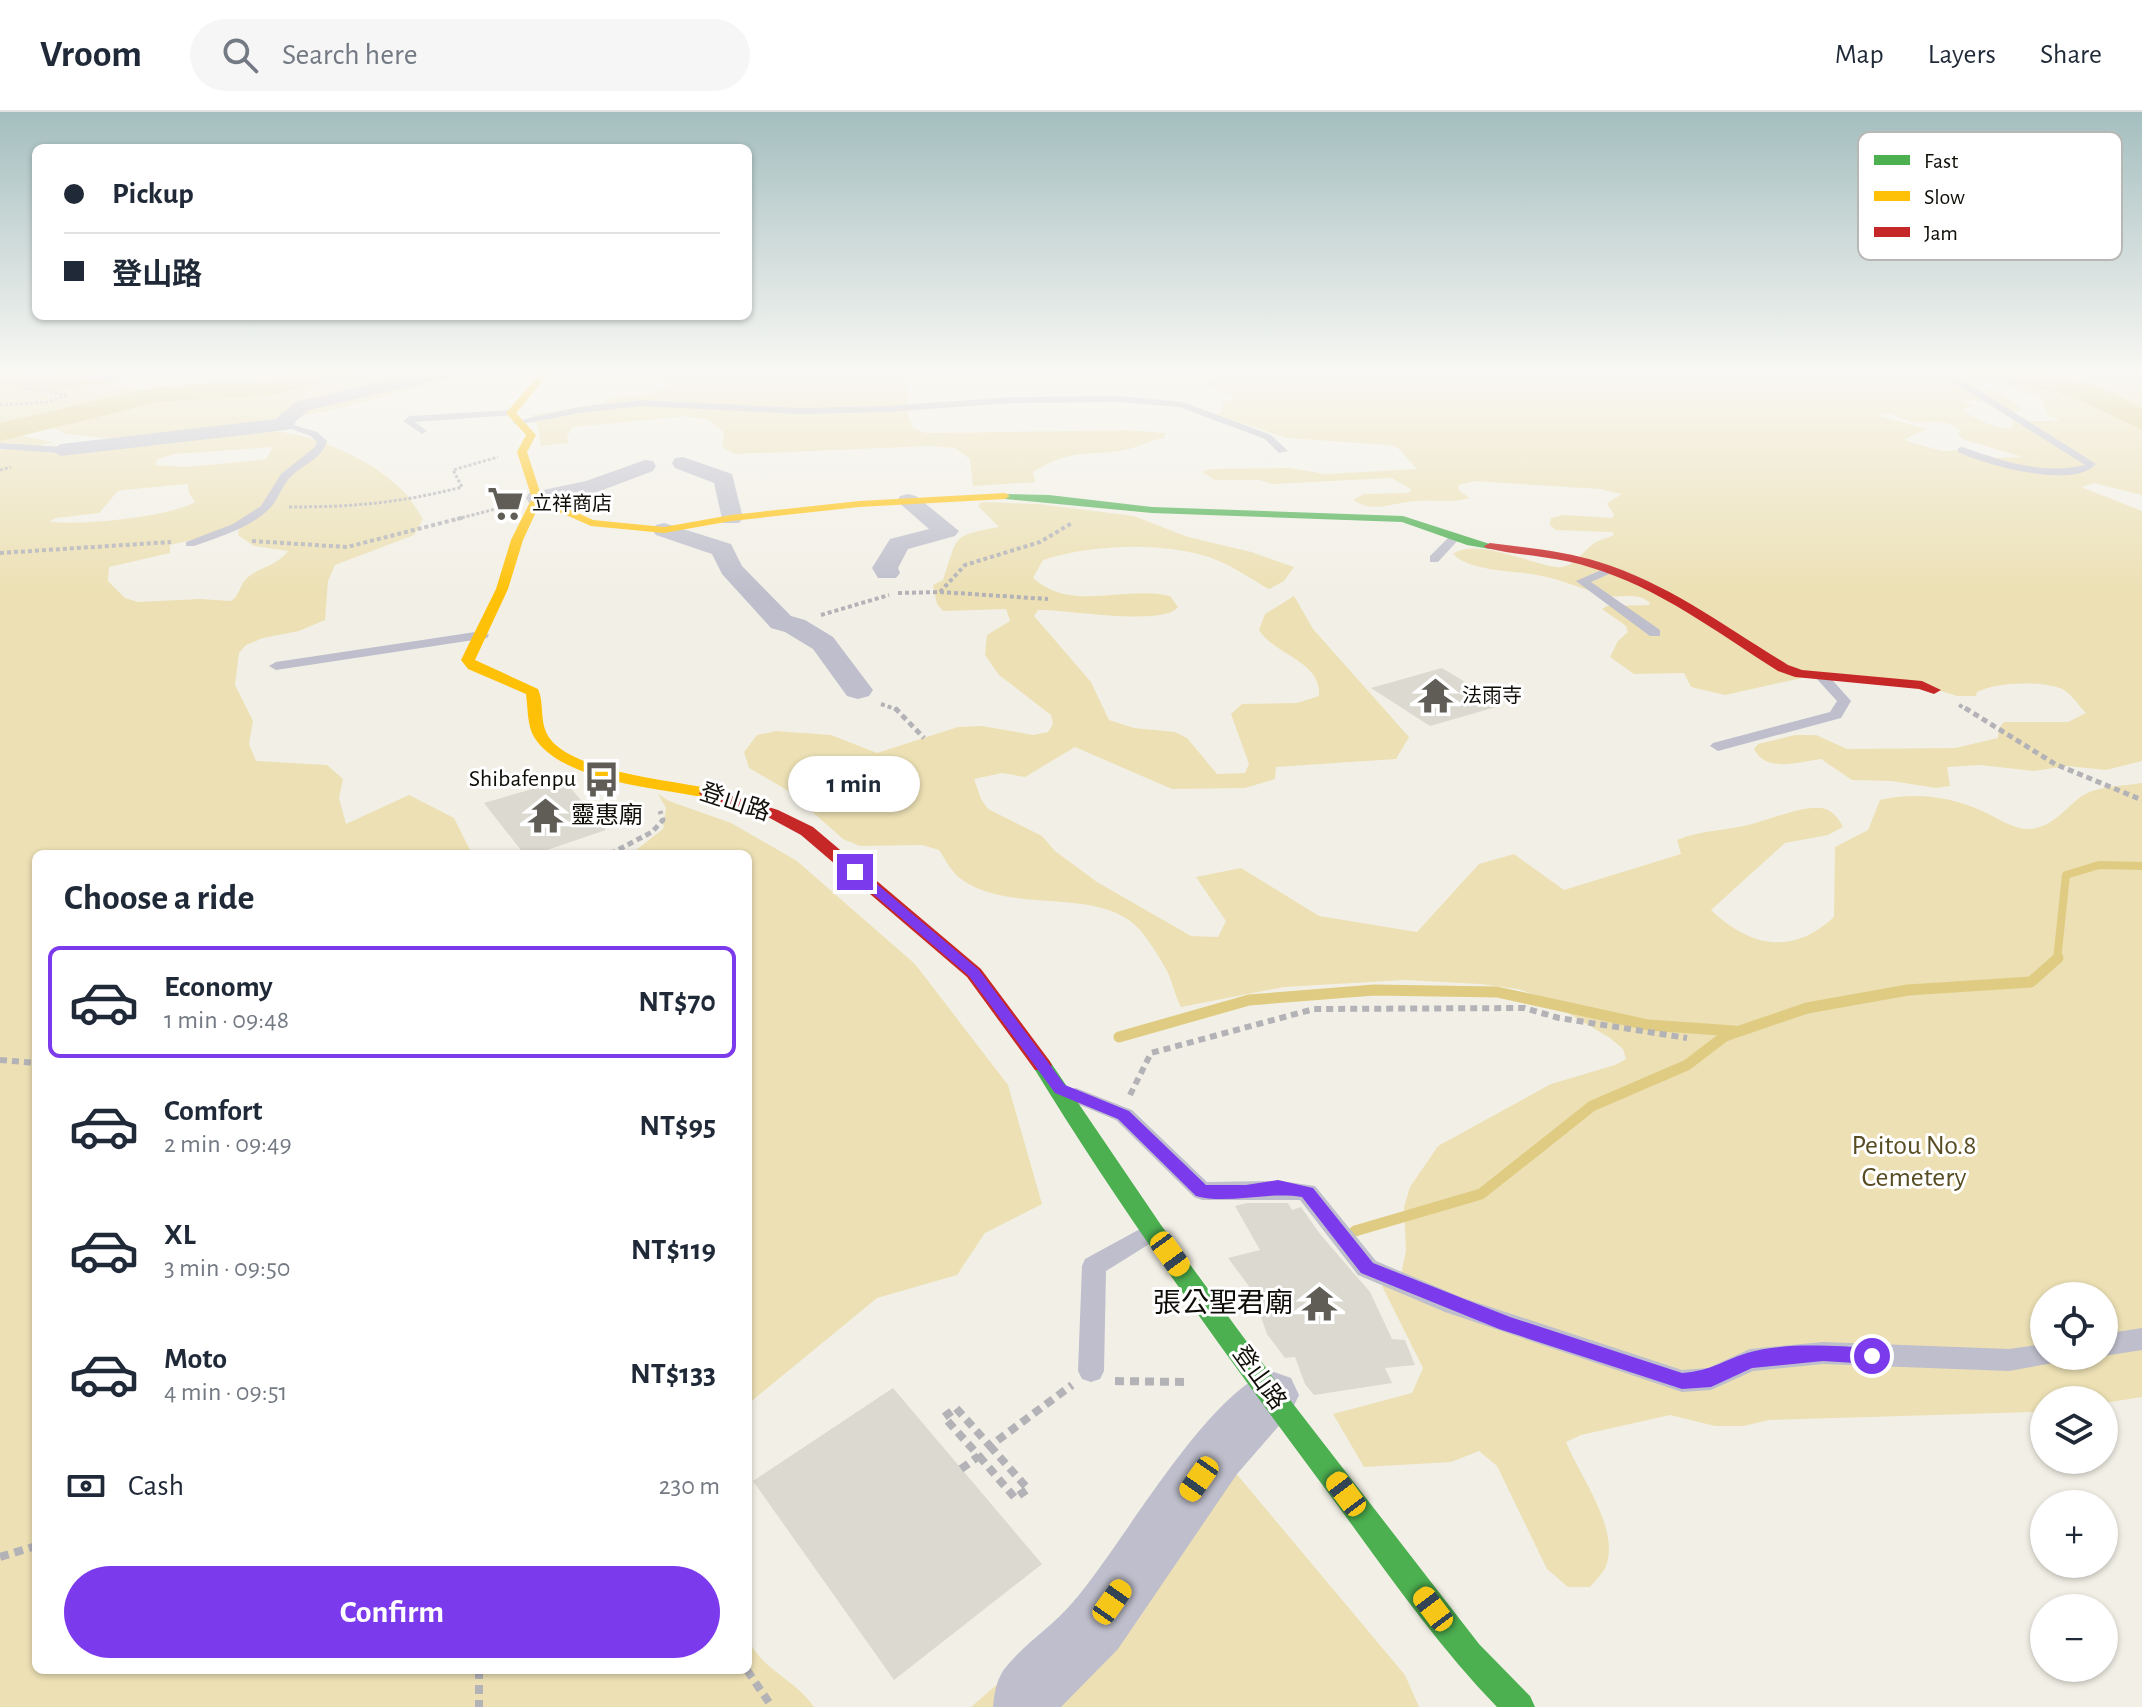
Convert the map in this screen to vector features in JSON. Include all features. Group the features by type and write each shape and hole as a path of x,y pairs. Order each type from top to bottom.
{"street":[{"path":"61,450 109,444"},
{"path":"526,444 522,452 535,503"},
{"path":"683,463 724,479 731,518"},
{"path":"535,503 645,466"},
{"path":"664,530 731,518 993,496 1049,498 1100,506 1403,519 1454,538 1578,559 1612,570 1647,587 1783,668 1822,677 1922,685 1934,690"},
{"path":"887,573 885,568 899,544 947,531 908,501"},
{"path":"535,503 561,509 591,523 664,530 722,549 731,569 781,622 795,626 823,643 858,690"},
{"name":"登山路","path":"535,503 517,540 502,589 468,660 473,666 533,692 539,733 552,749 594,769 640,782 678,786 721,796 772,813 807,831 974,973 1060,1089 1153,1231 1481,1681 1519,1707"},
{"path":"1027,1707 1028,1692 1095,1626 1216,1455 1271,1395"}],"lane":[{"path":"190,544 237,526 265,508 285,476 305,463 321,444"},
{"path":"1276,444 1283,451"},
{"path":"1962,450 1983,461 2041,473 2087,468 2091,464 2055,444"},
{"path":"0,446 61,450"},
{"path":"1434,559 1454,538"},
{"path":"1612,570 1582,581 1655,633"},
{"path":"276,666 482,635"},
{"path":"1718,746 1836,715 1844,701 1822,677"},
{"path":"1060,1089 1124,1115 1202,1191 1278,1187 1307,1192 1367,1268 1467,1309 1682,1381 1711,1379 1750,1360 1823,1353 2009,1360 2030,1357"},
{"path":"1091,1371 1094,1266 1153,1231"},
{"path":"2118,1343 2142,1339"}],"path":[{"path":"265,508 357,507 406,501 462,487 453,470 464,464 522,452"},
{"path":"940,592 965,565 1040,542 1100,506"},
{"path":"414,527 463,519 503,507"},
{"path":"795,626 831,610 896,593 940,592 1048,599"},
{"path":"858,690 867,701 897,709 924,738"},
{"path":"1976,715 2055,764 2142,800"},
{"path":"618,850 652,832 663,820 658,802 640,782"},
{"path":"1124,1115 1133,1085 1151,1053 1314,1009 1524,1008 1559,1018 1687,1038"},
{"path":"0,1060 32,1063"},
{"path":"990,1446 1091,1371 1108,1380 1184,1382"},
{"path":"956,1408 990,1446 1028,1489 1015,1498 944,1417 956,1408"},
{"path":"961,1469 979,1456"},
{"path":"0,1557 32,1547"},
{"path":"479,1674 479,1707"},
{"path":"750,1674 772,1707"}],"green space":[{"path":"0,444 45,444 40,446"},
{"path":"78,444 328,444 356,457 388,478 407,496 423,519 414,535 335,565 328,581 325,620 299,631 263,638 246,645 239,653 235,685 253,721 249,744 256,761 327,765 343,779 339,798 346,824 409,795 454,818 470,850 32,850 32,1674 752,1674 752,1646 814,1707 0,1707 0,450","holes":["273,447 266,459 186,467 155,465 157,459 175,454","188,484 195,502 167,512 79,523 49,521 99,513 122,490","239,529 238,535 254,546 288,551 279,560 245,580 231,601 138,602 125,598 108,581 109,567 170,553 170,545"]},
{"path":"722,444 1142,444 1115,452 1060,459 1033,472 1035,482 973,486 970,459 955,448 930,446 735,454"},
{"path":"1380,444 1919,444 1942,451 1964,450 1995,458 2023,457 1980,444 2142,444 2142,495 2094,483 2081,487 2142,511 2142,761 2106,770 2067,766 2034,771 1980,765 1947,767 1950,786 1936,788 1892,781 1852,780 1821,759 1774,764 1759,756 1754,749 1758,744 1795,735 1816,735 1847,749 1955,748 1998,738 1999,728 2004,722 2068,722 2086,713 2064,690 2045,685 2007,684 1977,692 1976,696 1957,696 1938,690 1811,676 1725,695 1691,687 1684,673 1634,674 1610,657 1618,641 1628,632 1626,626 1602,609 1607,606 1649,605 1645,599 1602,595 1546,577 1481,567 1453,554 1475,548 1556,567 1567,566 1594,543 1614,535 1612,532 1556,530 1550,525 1551,518 1563,515 1612,518 1614,515 1607,503 1622,494 1600,489 1475,481 1458,485 1459,490 1469,498 1462,500 1417,501 1376,507 1353,500 1364,494 1408,493 1412,490 1392,478 1272,484 1260,480 1215,480 1202,472 1211,469 1290,468 1325,474 1417,469 1398,448"},
{"name":"Peitou No.8 Cemetery","path":"981,502 1039,504 1134,516 1188,537 1251,552 1294,567 1284,581 1269,589 1221,562 1174,549 1106,548 1043,560 1033,578 1064,594 1153,594 1170,596 1178,607 1169,613 1153,616 1038,610 1034,616 1091,682 1109,720 1134,728 1175,732 1187,738 1217,774 1245,773 1249,764 1231,714 1242,704 1297,703 1319,696 1313,674 1266,639 1259,630 1265,614 1294,596 1313,629 1409,737 1396,759 1276,767 1275,779 1245,788 1172,789 1075,747 1025,777 1002,773 974,779 988,809 1042,836 1055,851 1097,882 1191,936 1218,937 1226,921 1196,877 1241,868 1319,916 1417,932 1479,864 1514,854 1564,890 1681,854 1677,840 1685,837 1752,824 1803,809 1829,810 1843,827 1828,835 1785,843 1711,910 1726,923 1756,939 1787,942 1803,938 1834,917 1835,847 1868,830 1880,800 1906,796 1945,799 2027,829 2051,822 2088,793 2142,783 2142,1397 2118,1401 2118,1386 2030,1386 2030,1412 1769,1420 1743,1426 1715,1426 1670,1415 1581,1435 1566,1442 1603,1519 1609,1551 1605,1569 1590,1587 1568,1587 1547,1569 1497,1466 1479,1451 1451,1462 1364,1467 1333,1414 1412,1393 1423,1368 1382,1286 1401,1274 1406,1251 1404,1207 1410,1187 1438,1146 1551,1084 1615,1065 1626,1059 1623,1049 1541,997 1518,989 1480,984 1404,980 1284,987 1181,1007 1159,957 1141,931 1124,917 1103,908 1004,896 981,890 961,879 939,850 922,845 860,846 843,839 790,792 749,768 744,752 757,735 776,731 831,735 877,753 958,727 982,726 1033,735 1048,732 1053,724 1051,715 999,675 985,655 987,635 1010,621 1006,609 943,611 937,604 933,585 943,580 959,540 972,533 999,527 978,506"},
{"path":"658,794 669,801 731,823 797,861 915,964 1008,1085 1042,1204 985,1233 957,1275 877,1298 752,1401 752,850 636,850 663,829 666,808"},
{"path":"1203,1434 1405,1675 1419,1707 971,1707 1086,1607"}],"building":[{"name":"法雨寺","path":"1442,668 1503,705 1430,726 1371,688"},
{"name":"靈惠廟","path":"564,780 606,830 547,850 521,850 484,803"},
{"name":"張公聖君廟","path":"1288,1203 1292,1210 1301,1207 1370,1292 1392,1339 1405,1340 1415,1365 1385,1368 1392,1383 1314,1395 1305,1384 1295,1357 1285,1358 1267,1334 1251,1289 1228,1258 1260,1250 1235,1206"},
{"path":"893,1388 1042,1564 894,1680 753,1481"}],"waterway":[{"path":"2057,959 2066,875 2099,865 2142,866"},
{"path":"1355,1231 1481,1194 1592,1106 1687,1065 1725,1036 1807,1008 1908,990 2031,982 2057,959"},
{"path":"1119,1037 1249,1000 1374,990 1497,992 1648,1025 1734,1031"}],"traffic: fast":[{"path":"1005,496 1152,510 1403,519 1471,543 1490,546"},
{"path":"1042,1065 1153,1231 1271,1395 1468,1655 1519,1707"}],"traffic: slow":[{"path":"526,444 522,452 537,498 517,540 502,589 468,660 473,666 533,692 540,735 552,749 569,760 616,775 707,793"},
{"path":"533,509 561,509 591,523 664,530 731,518 859,504 1005,496"}],"traffic: jam":[{"path":"1490,546 1567,557 1634,579 1699,615 1783,668 1800,674 1922,685 1934,690"},
{"path":"707,793 772,813 807,831 974,973 1042,1065"}],"place":[{"name":"立祥商店","path":"506,504"},
{"name":"法雨寺","path":"1436,696"},
{"name":"Shibafenpu","path":"602,779"},
{"name":"靈惠廟","path":"545,816"},
{"name":"張公聖君廟","path":"1319,1304"}],"route":[{"path":"855,872 974,973 1060,1089 1124,1115 1202,1191 1278,1187 1307,1192 1367,1268 1454,1305 1682,1381 1711,1379 1750,1360 1823,1353 1872,1356"}]}
